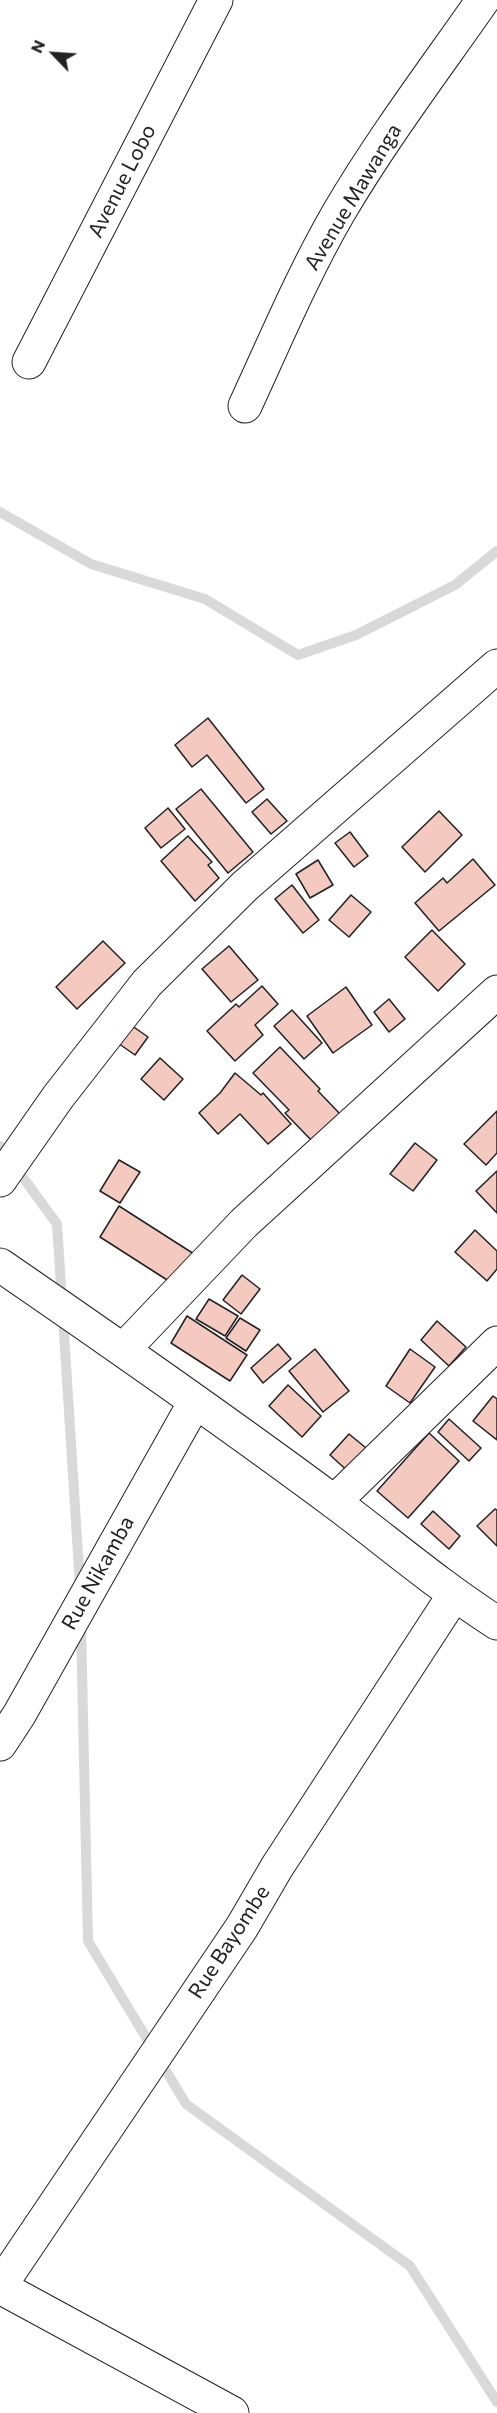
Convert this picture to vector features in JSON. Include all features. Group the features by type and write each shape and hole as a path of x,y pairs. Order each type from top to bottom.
{"street":[{"name":"Avenue Lobo","path":"29,362 216,0"},
{"name":"Avenue Mawanga","path":"245,406 303,282 339,213 430,74 483,0"},
{"path":"0,1180 58,1097 147,983 245,886 497,666"},
{"path":"123,1350 244,1223 497,993"},
{"path":"0,1265 123,1350 334,1502 454,1595 497,1623"},
{"path":"334,1502 497,1343"},
{"name":"Rue Nikamba","path":"0,1744 25,1704 195,1402"},
{"name":"Rue Bayombe","path":"0,2286 242,1927 277,1867 454,1595"},
{"path":"0,2286 232,2413"}],"building":[{"path":"208,718 264,789 246,803 207,755 192,767 175,745"},
{"path":"201,789 253,852 228,873 176,809"},
{"path":"267,799 287,821 271,834 252,812"},
{"path":"168,808 185,829 161,848 145,828"},
{"path":"439,811 462,835 425,872 402,847"},
{"path":"350,832 368,856 354,867 335,843"},
{"path":"188,836 212,862 208,865 219,878 195,901 161,861"},
{"path":"473,859 495,885 439,931 415,903 443,878 447,883"},
{"path":"318,860 333,885 310,898 296,874"},
{"path":"292,885 319,920 303,933 275,899"},
{"path":"351,895 371,912 349,937 329,920"},
{"path":"432,930 465,964 438,991 405,957"},
{"path":"103,941 125,963 77,1009 56,987"},
{"path":"229,946 258,980 231,1002 202,969"},
{"path":"262,986 278,1004 255,1025 263,1035 235,1061 207,1031 236,1004 239,1007"},
{"path":"346,987 372,1025 333,1053 307,1016"},
{"path":"389,999 405,1019 389,1032 374,1012"},
{"path":"292,1010 322,1043 304,1059 274,1026"},
{"path":"128,1023 148,1037 135,1055 115,1041"},
{"path":"280,1047 341,1115 313,1142 285,1113 289,1110 253,1073"},
{"path":"160,1058 183,1079 164,1100 141,1079"},
{"path":"235,1073 261,1095 263,1093 291,1124 268,1144 240,1114 218,1134 199,1113 220,1093"},
{"path":"497,1111 497,1153 486,1165 464,1144"},
{"path":"415,1143 437,1160 413,1191 390,1174"},
{"path":"119,1160 140,1172 120,1203 100,1191"},
{"path":"497,1171 497,1213 476,1191"},
{"path":"119,1206 194,1254 175,1285 100,1237"},
{"path":"475,1230 497,1251 497,1269 487,1281 455,1252"},
{"path":"242,1275 260,1289 241,1314 223,1300"},
{"path":"209,1299 238,1316 225,1336 196,1319"},
{"path":"187,1316 247,1355 230,1381 171,1343"},
{"path":"240,1318 260,1330 246,1351 226,1338"},
{"path":"437,1321 466,1347 449,1366 421,1340"},
{"path":"278,1344 291,1359 263,1383 251,1368"},
{"path":"315,1349 349,1391 323,1412 289,1371"},
{"path":"410,1349 435,1367 410,1403 386,1386"},
{"path":"288,1385 321,1416 302,1437 269,1406"},
{"path":"493,1396 497,1399 497,1440 473,1421"},
{"path":"449,1419 481,1448 469,1461 438,1432"},
{"path":"429,1433 459,1461 408,1518 377,1491"},
{"path":"349,1434 371,1452 351,1474 330,1455"},
{"path":"495,1509 497,1510 497,1546 477,1526"},
{"path":"433,1511 460,1536 449,1549 421,1524"}],"waterway":[{"path":"0,512 91,564 205,599 298,655 356,635 455,585 497,551"},
{"path":"0,1146 57,1224 62,1301"},
{"path":"63,1317 80,1586"},
{"path":"81,1625 88,1941 186,2104 410,2266 497,2402"}]}
